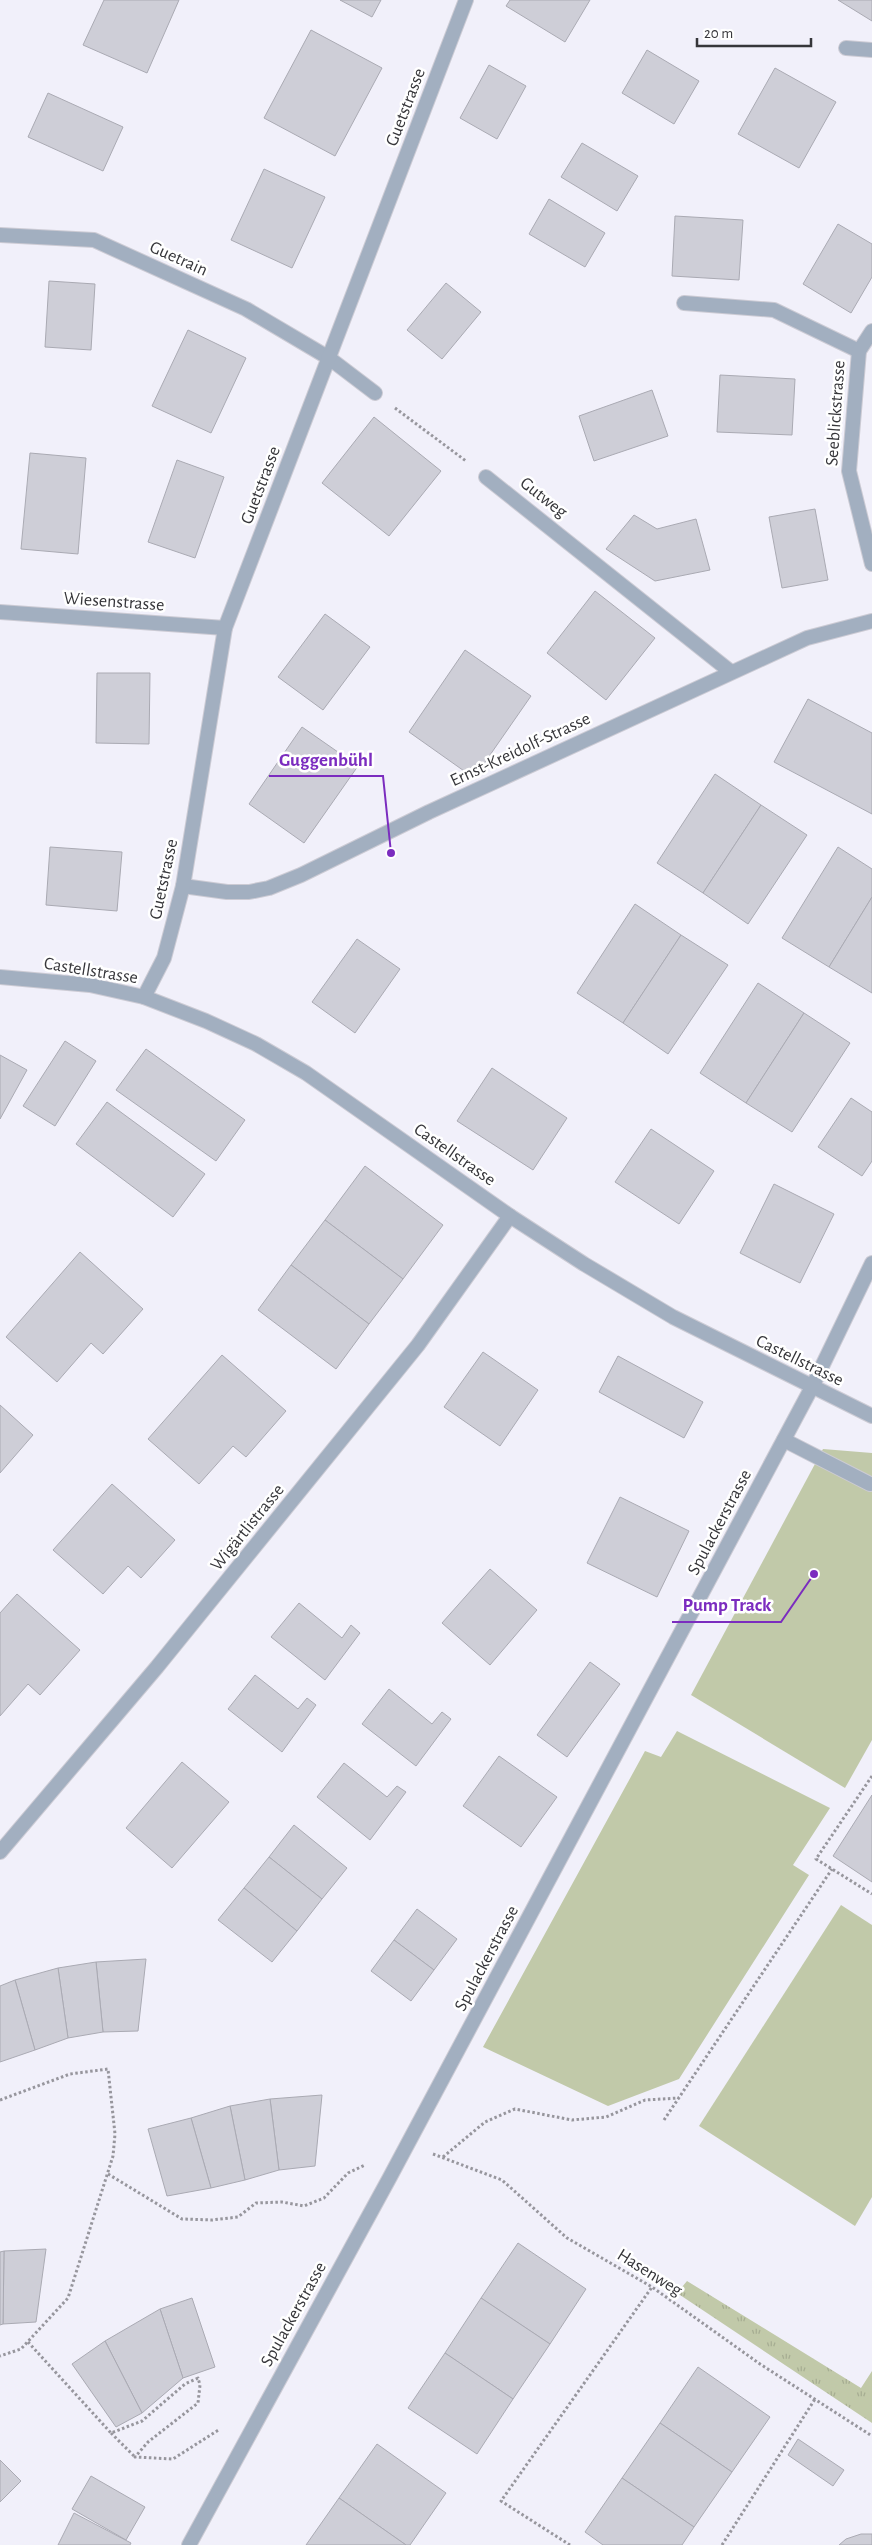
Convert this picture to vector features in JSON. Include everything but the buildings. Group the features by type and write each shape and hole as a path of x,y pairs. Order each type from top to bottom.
{"street":[{"name":"Guetstrasse","path":"144,997 164,958 183,886 225,628 466,0"},
{"path":"846,48 872,50"},
{"name":"Guetrain","path":"0,235 94,240 246,309 329,358"},
{"name":"Seeblickstrasse","path":"684,303 774,310 858,352"},
{"name":"Seeblickstrasse","path":"872,331 858,352 849,471 872,564"},
{"path":"329,358 375,393"},
{"name":"Gutweg","path":"486,477 525,506 731,672"},
{"name":"Wiesenstrasse","path":"0,612 225,628"},
{"name":"Ernst-Kreidolf-Strasse","path":"183,886 227,892 249,892 269,888 807,638 872,621"},
{"name":"Castellstrasse","path":"0,978 90,985 144,997 206,1021 256,1044 306,1073 510,1216 584,1264 673,1317 872,1416"},
{"name":"Wigärtlistrasse","path":"0,1852 157,1667 418,1345 510,1216"},
{"name":"Spulackerstrasse","path":"189,2545 408,2144 784,1440 872,1263"},
{"path":"784,1440 870,1484"}],"path":[{"path":"375,393 486,477"},
{"path":"872,1776 816,1859 872,1894"},
{"path":"664,2120 832,1869"},
{"path":"0,2100 70,2074 108,2070 115,2134 113,2156 108,2174 68,2298 21,2349 0,2356"},
{"path":"443,2157 485,2122 515,2109 572,2120 606,2117 645,2100 679,2098"},
{"name":"Hasenweg","path":"408,2144 502,2180 567,2238 652,2287 760,2364 872,2436"},
{"path":"108,2174 182,2219 212,2220 238,2218 256,2203 282,2202 304,2206 324,2198 348,2173 364,2165 390,2177"},
{"path":"570,2545 501,2501 652,2287"},
{"path":"28,2342 135,2457 173,2459 223,2427 250,2432"},
{"path":"111,2433 142,2421 185,2384 198,2378 200,2385 198,2403 148,2442 135,2457"},
{"path":"722,2545 815,2399"}],"green space":[{"path":"823,1449 872,1453 872,1740 845,1788 691,1695"},
{"path":"677,1731 830,1808 793,1865 809,1875 679,2079 608,2106 483,2047 645,1751 661,1757"},
{"path":"841,1905 872,1925 872,2197 855,2226 699,2126"},
{"path":"687,2281 861,2388 872,2371 872,2423 677,2293"}],"place":[{"name":"Guggenbühl","path":"391,853"},
{"name":"Pump Track","path":"814,1574"}]}
